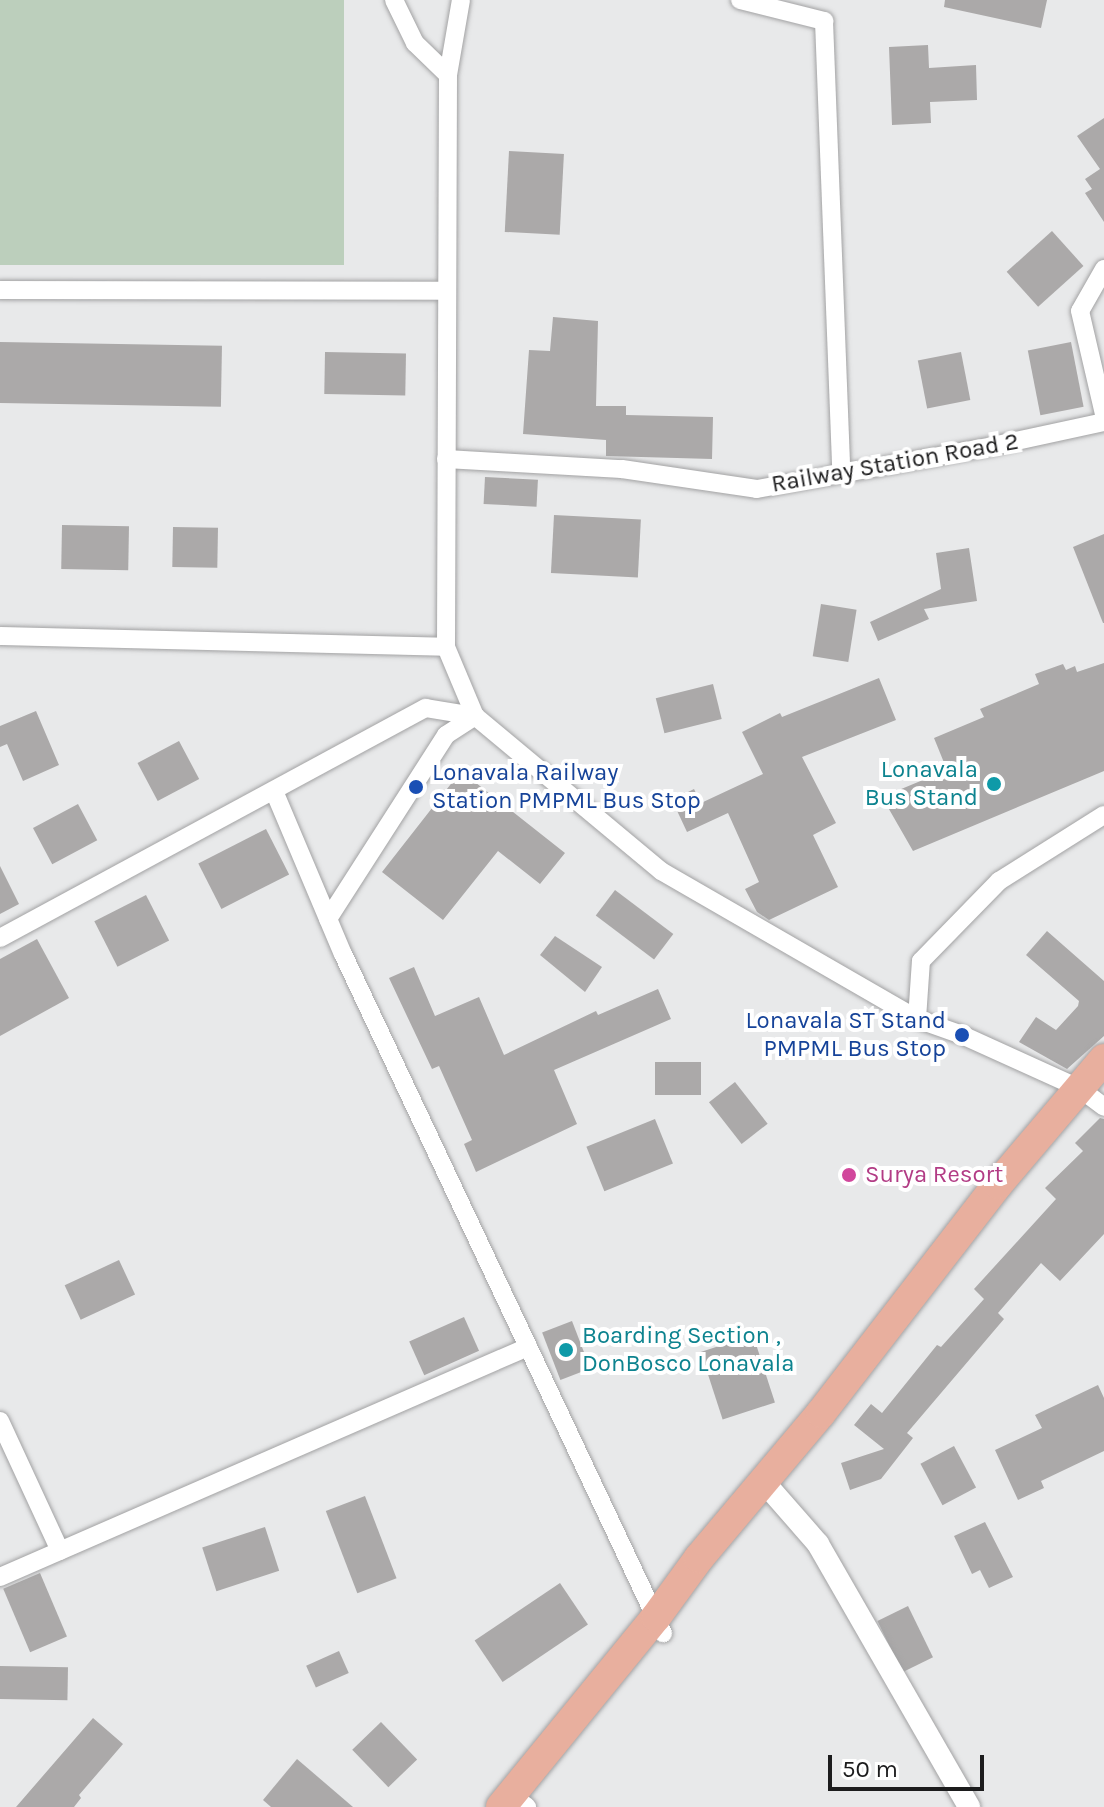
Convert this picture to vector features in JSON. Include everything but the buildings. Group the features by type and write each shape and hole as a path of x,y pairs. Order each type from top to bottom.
{"highway":[{"path":"519,1806 660,1625 699,1558 770,1488 821,1413 998,1184 1094,1092 1104,1059"}],"street":[{"path":"394,0 415,43 448,75"},
{"path":"461,0 448,75 444,291 446,647 475,716 661,871 917,1019 1094,1092"},
{"path":"740,0 824,21 841,471"},
{"path":"1104,269 1080,311 1104,414"},
{"path":"0,290 444,291"},
{"name":"Railway Station Road 2","path":"446,459 622,469 757,489 841,471 993,446 1104,422"},
{"path":"0,636 446,647"},
{"path":"0,938 426,708 475,716"},
{"path":"328,919 446,735 475,716"},
{"path":"274,791 328,919 660,1625"},
{"path":"917,1019 921,961 999,881 1104,815"},
{"path":"0,1577 528,1347"},
{"path":"0,1421 60,1551"},
{"path":"770,1488 818,1544 969,1807"}],"green space":[{"path":"0,0 344,0 344,265 0,265"}],"place":[{"name":"Lonavala Bus Stand","path":"994,784"},
{"name":"Lonavala Railway Station PMPML Bus Stop","path":"416,787"},
{"name":"Lonavala ST Stand PMPML Bus Stop","path":"962,1035"},
{"name":"Surya Resort","path":"849,1175"},
{"name":"Boarding Section , DonBosco Lonavala","path":"566,1350"}]}
